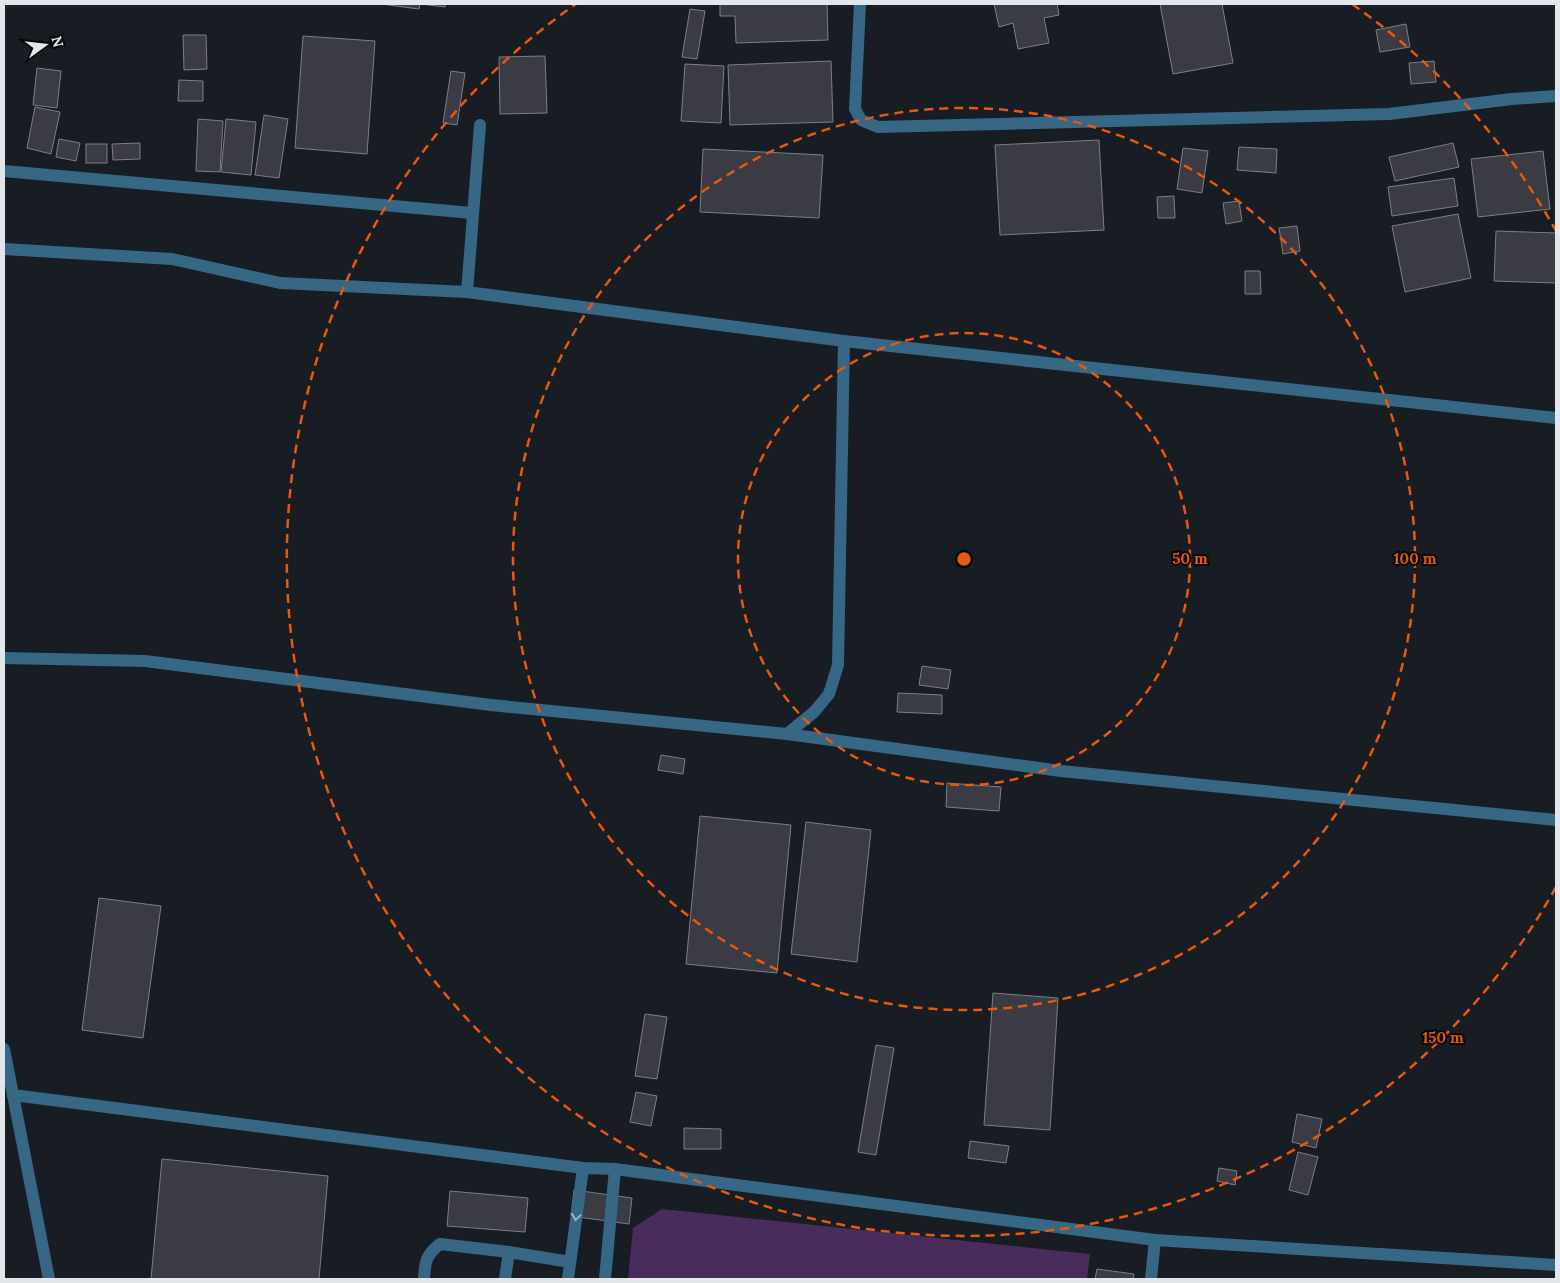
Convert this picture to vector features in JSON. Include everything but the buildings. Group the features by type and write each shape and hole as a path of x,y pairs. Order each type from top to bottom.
{"street":[{"path":"860,4 855,109 861,120 878,127 1389,114 1512,99 1556,96"},
{"path":"467,292 480,125"},
{"path":"4,171 472,213"},
{"path":"4,249 172,259 280,283 467,292 844,341 1556,418"},
{"path":"787,734 814,712 829,694 838,666 844,341"},
{"path":"4,658 144,661 491,705 787,734 1060,771 1556,820"},
{"path":"4,1049 49,1279"},
{"path":"13,1095 583,1168 615,1169 1155,1240 1556,1265"},
{"path":"568,1279 583,1168"},
{"path":"604,1279 615,1169"},
{"path":"1151,1279 1155,1240"},
{"path":"424,1279 424,1266 428,1253 440,1244 509,1252 570,1262"},
{"path":"505,1279 509,1252"}],"shaded area":[{"path":"662,1209 1090,1254 1087,1279 628,1279 633,1228"}]}
